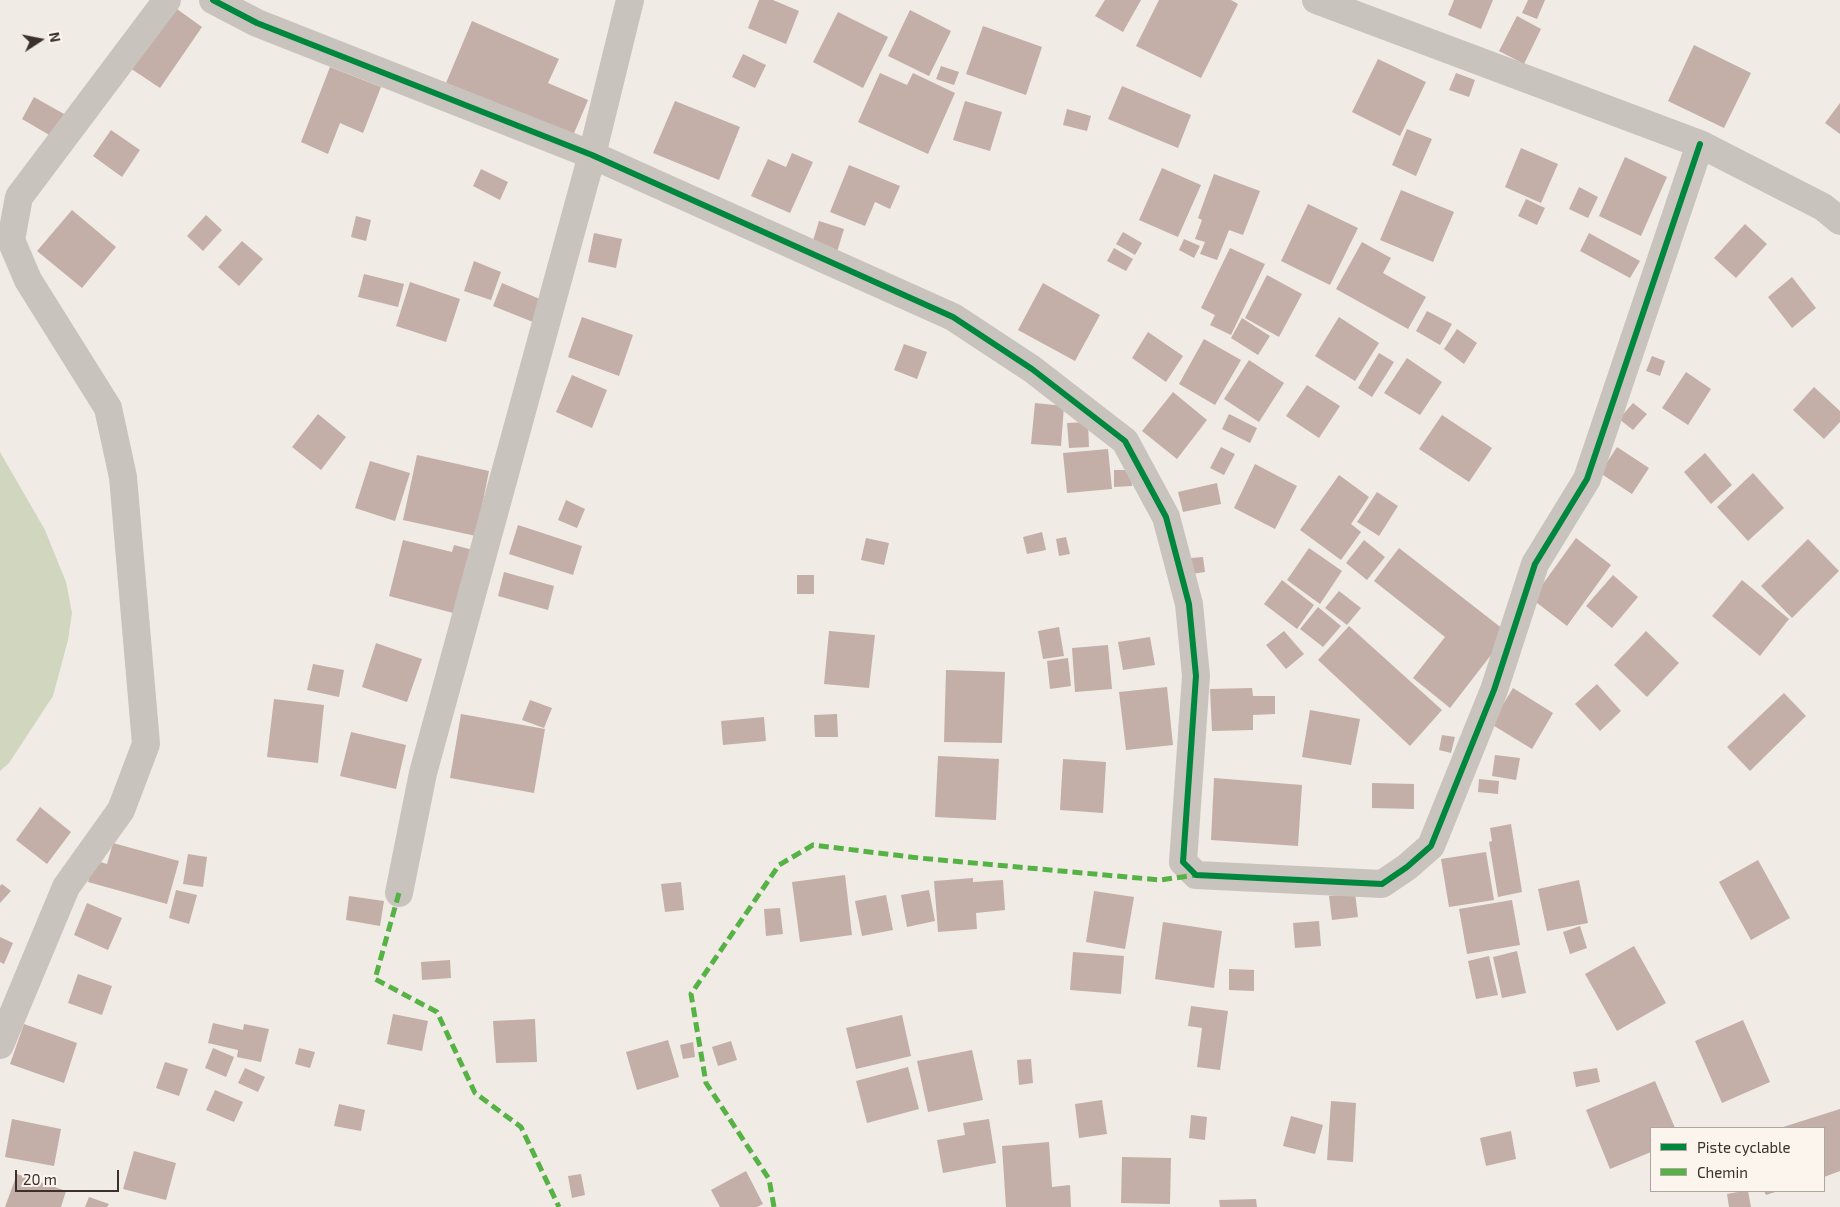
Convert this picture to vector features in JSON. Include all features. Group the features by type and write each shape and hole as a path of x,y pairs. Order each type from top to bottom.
{"street":[{"path":"0,1045 66,887 121,810 146,744 123,477 108,408 28,280 11,240 19,197 167,0"},
{"path":"213,0 257,23 592,155 953,317 1032,369 1125,441 1166,517 1189,604 1196,676 1183,862 1196,875 1382,884 1407,867 1432,846 1494,690 1536,564 1587,479 1700,144"},
{"path":"399,893 423,773 592,155 630,0"},
{"path":"1316,0 1700,144 1823,207 1840,221"}],"green space":[{"path":"0,452 45,530 66,582 72,613 68,640 53,696 9,763 0,771"}],"building":[{"path":"759,0 773,0 799,11 786,44 748,28"},
{"path":"1105,0 1141,0 1123,32 1095,16"},
{"path":"1159,0 1231,0 1238,4 1201,78 1136,46"},
{"path":"1454,0 1493,0 1481,29 1448,15"},
{"path":"1528,0 1545,0 1537,19 1522,13"},
{"path":"170,4 202,27 160,88 127,66"},
{"path":"910,10 951,31 929,76 888,56"},
{"path":"838,12 888,37 863,88 813,62"},
{"path":"1517,16 1541,29 1524,64 1499,51"},
{"path":"472,21 559,59 548,83 588,100 572,138 446,83"},
{"path":"983,26 1042,47 1026,95 966,74"},
{"path":"1694,45 1751,73 1724,128 1668,101"},
{"path":"743,54 766,65 755,88 732,77"},
{"path":"1378,59 1426,82 1400,136 1352,112"},
{"path":"941,66 959,72 954,85 936,79"},
{"path":"330,67 381,87 363,133 340,123 328,154 301,142"},
{"path":"880,73 907,85 913,73 955,93 928,154 858,122"},
{"path":"1456,73 1475,80 1469,97 1449,90"},
{"path":"1122,86 1191,115 1178,148 1108,119"},
{"path":"34,97 64,114 51,136 22,119"},
{"path":"675,101 740,127 719,180 653,153"},
{"path":"965,101 1002,112 990,151 953,140"},
{"path":"1840,103 1840,134 1825,123"},
{"path":"1067,109 1091,116 1087,131 1063,125"},
{"path":"1407,129 1432,139 1416,176 1392,165"},
{"path":"111,130 140,150 122,177 93,156"},
{"path":"1521,148 1558,164 1541,203 1505,187"},
{"path":"792,153 813,162 790,213 751,196 768,159 786,167"},
{"path":"1625,157 1667,177 1641,236 1599,216"},
{"path":"849,165 900,186 890,209 875,202 865,226 830,212"},
{"path":"1162,168 1201,185 1178,237 1139,220"},
{"path":"481,169 508,182 500,200 473,186"},
{"path":"1214,174 1260,191 1243,235 1229,230 1217,260 1200,254 1205,242 1195,239 1202,220 1198,218"},
{"path":"1579,187 1598,197 1588,218 1569,209"},
{"path":"1401,190 1454,212 1433,262 1380,240"},
{"path":"1526,199 1545,208 1537,225 1518,216"},
{"path":"1308,204 1358,228 1330,285 1281,261"},
{"path":"72,210 116,247 82,288 37,251"},
{"path":"206,215 222,230 203,251 187,236"},
{"path":"356,216 371,220 366,241 351,237"},
{"path":"819,221 844,229 837,252 812,244"},
{"path":"1745,224 1767,244 1736,278 1714,258"},
{"path":"1123,232 1142,243 1135,255 1116,244"},
{"path":"594,233 622,239 616,268 588,262"},
{"path":"1589,233 1640,261 1630,278 1580,251"},
{"path":"1184,239 1200,246 1194,258 1179,250"},
{"path":"242,241 263,259 239,286 218,267"},
{"path":"1362,242 1391,258 1383,273 1426,297 1408,329 1336,289"},
{"path":"1114,248 1133,259 1126,271 1107,261"},
{"path":"1230,248 1265,264 1231,335 1210,325 1215,315 1201,308"},
{"path":"474,261 501,272 491,300 464,291"},
{"path":"364,274 404,284 398,307 358,297"},
{"path":"1267,275 1302,294 1279,337 1245,318"},
{"path":"1792,277 1816,308 1792,328 1768,297"},
{"path":"410,282 460,299 446,342 396,326"},
{"path":"502,283 542,300 533,322 493,306"},
{"path":"1043,283 1100,315 1075,361 1018,330"},
{"path":"1427,311 1452,324 1440,345 1416,331"},
{"path":"582,317 633,335 619,376 568,357"},
{"path":"1339,317 1379,343 1355,381 1315,356"},
{"path":"1242,318 1270,336 1258,355 1231,338"},
{"path":"1457,329 1477,343 1464,364 1444,349"},
{"path":"1148,332 1183,356 1166,382 1132,358"},
{"path":"1204,339 1241,360 1215,405 1179,384"},
{"path":"904,344 927,352 917,379 894,370"},
{"path":"1379,353 1394,362 1372,397 1358,388"},
{"path":"1652,356 1665,361 1660,376 1646,371"},
{"path":"1407,358 1442,382 1420,415 1384,393"},
{"path":"1249,360 1284,383 1259,422 1224,399"},
{"path":"1686,372 1711,389 1688,425 1662,408"},
{"path":"572,375 607,390 592,428 556,412"},
{"path":"1307,385 1340,406 1319,438 1286,416"},
{"path":"1814,387 1840,411 1840,422 1824,439 1793,410"},
{"path":"1173,392 1207,420 1177,459 1142,431"},
{"path":"1035,403 1064,406 1061,446 1031,444"},
{"path":"1633,403 1647,414 1633,430 1619,419"},
{"path":"318,414 346,437 321,470 292,447"},
{"path":"1229,414 1257,428 1250,443 1222,429"},
{"path":"1442,415 1492,448 1469,482 1419,449"},
{"path":"1088,422 1089,447 1069,448 1067,423"},
{"path":"1221,447 1235,454 1224,475 1210,468"},
{"path":"1617,447 1649,468 1632,494 1600,473"},
{"path":"1108,449 1112,489 1067,493 1063,453"},
{"path":"1705,453 1732,485 1711,504 1684,472"},
{"path":"417,455 489,471 476,536 403,520"},
{"path":"370,461 410,473 395,521 355,508"},
{"path":"1255,464 1297,486 1275,529 1234,508"},
{"path":"1114,470 1131,470 1132,486 1114,487"},
{"path":"1753,473 1784,508 1748,541 1717,507"},
{"path":"1339,475 1369,497 1351,524 1361,532 1341,560 1300,530"},
{"path":"1217,483 1221,504 1183,512 1178,492"},
{"path":"1377,492 1398,506 1379,536 1357,522"},
{"path":"566,500 585,509 577,528 558,520"},
{"path":"518,525 582,546 573,575 509,554"},
{"path":"1042,532 1046,550 1027,554 1023,537"},
{"path":"1066,537 1070,554 1059,556 1056,539"},
{"path":"866,538 889,543 884,565 861,560"},
{"path":"1576,538 1611,565 1567,626 1532,599"},
{"path":"1808,539 1839,571 1792,618 1761,586"},
{"path":"403,540 452,552 454,545 473,550 457,614 389,596"},
{"path":"1364,540 1385,557 1367,580 1346,563"},
{"path":"1309,548 1342,571 1320,604 1287,580"},
{"path":"1399,548 1508,633 1450,708 1413,678 1445,637 1374,581"},
{"path":"1203,557 1205,572 1192,574 1190,558"},
{"path":"504,572 554,586 548,610 498,596"},
{"path":"797,575 814,575 814,594 797,594"},
{"path":"1613,575 1638,597 1612,628 1586,606"},
{"path":"1282,580 1314,605 1297,629 1264,604"},
{"path":"1742,580 1789,619 1760,656 1712,616"},
{"path":"1339,591 1361,608 1347,625 1325,608"},
{"path":"1318,607 1341,626 1323,647 1300,629"},
{"path":"1349,626 1442,710 1410,746 1318,660"},
{"path":"1059,627 1064,656 1043,659 1038,631"},
{"path":"829,631 875,635 869,688 824,684"},
{"path":"1284,631 1304,654 1286,669 1266,645"},
{"path":"1646,631 1679,663 1647,697 1614,665"},
{"path":"1150,637 1155,665 1123,670 1118,642"},
{"path":"376,643 422,659 407,702 362,687"},
{"path":"1108,645 1112,689 1075,692 1072,648"},
{"path":"1068,658 1071,686 1050,689 1047,661"},
{"path":"313,664 344,670 339,697 307,690"},
{"path":"946,670 1005,672 1002,743 944,742"},
{"path":"1597,684 1621,711 1600,731 1575,704"},
{"path":"1167,687 1173,745 1126,750 1119,692"},
{"path":"1252,688 1253,696 1275,696 1275,714 1253,715 1253,730 1212,731 1210,689"},
{"path":"1513,688 1553,713 1532,749 1491,724"},
{"path":"1784,693 1806,716 1750,771 1727,747"},
{"path":"274,699 324,705 318,763 267,757"},
{"path":"530,700 552,708 544,728 522,720"},
{"path":"1310,710 1360,719 1351,765 1302,757"},
{"path":"461,714 545,729 534,793 450,778"},
{"path":"837,714 838,737 815,737 814,715"},
{"path":"764,717 766,741 723,745 721,721"},
{"path":"351,732 406,745 396,789 340,776"},
{"path":"1442,735 1455,737 1451,753 1439,750"},
{"path":"1495,755 1520,758 1516,780 1492,776"},
{"path":"938,756 999,759 996,820 935,817"},
{"path":"1063,759 1106,762 1103,813 1060,810"},
{"path":"1214,778 1302,785 1298,846 1211,840"},
{"path":"1479,779 1499,781 1498,794 1478,792"},
{"path":"1372,783 1414,784 1414,809 1372,808"},
{"path":"40,807 71,832 47,864 16,840"},
{"path":"1511,824 1522,892 1498,897 1489,842 1492,841 1490,828"},
{"path":"113,843 179,861 167,904 88,882 94,860 107,864"},
{"path":"1486,852 1494,900 1449,907 1441,859"},
{"path":"188,854 207,857 203,887 183,884"},
{"path":"1758,860 1790,918 1751,940 1719,882"},
{"path":"845,875 852,935 800,942 792,882"},
{"path":"973,878 973,882 1003,880 1005,910 976,913 977,929 938,932 934,881"},
{"path":"1579,880 1588,923 1547,931 1538,889"},
{"path":"681,882 684,910 665,912 661,884"},
{"path":"2,884 11,891 0,903 0,886"},
{"path":"176,890 197,895 189,924 169,918"},
{"path":"929,890 935,921 907,927 901,895"},
{"path":"1094,891 1134,897 1125,949 1086,942"},
{"path":"1355,893 1358,917 1332,920 1329,896"},
{"path":"886,895 893,930 862,936 855,901"},
{"path":"349,896 384,901 380,926 346,920"},
{"path":"1512,900 1520,945 1467,954 1459,909"},
{"path":"87,903 122,918 108,950 74,935"},
{"path":"780,908 783,934 766,936 764,909"},
{"path":"1319,921 1321,946 1295,948 1293,923"},
{"path":"1163,922 1222,931 1214,988 1155,979"},
{"path":"1580,926 1587,948 1570,954 1563,932"},
{"path":"0,937 13,943 4,964 0,962"},
{"path":"1634,946 1666,1003 1617,1031 1585,974"},
{"path":"1517,951 1526,993 1502,998 1493,957"},
{"path":"1073,952 1124,956 1121,994 1070,990"},
{"path":"1489,956 1498,995 1476,999 1468,961"},
{"path":"450,960 451,978 422,980 421,962"},
{"path":"1229,969 1254,970 1254,991 1229,990"},
{"path":"78,974 112,986 102,1015 68,1003"},
{"path":"1191,1006 1228,1011 1220,1070 1197,1067 1202,1028 1188,1026"},
{"path":"393,1014 428,1021 422,1051 387,1044"},
{"path":"902,1015 911,1056 856,1069 846,1028"},
{"path":"535,1019 537,1062 496,1063 493,1021"},
{"path":"1743,1020 1770,1082 1722,1103 1695,1041"},
{"path":"213,1023 243,1030 244,1024 269,1029 261,1062 237,1057 238,1050 208,1043"},
{"path":"24,1024 77,1043 64,1083 10,1064"},
{"path":"668,1040 679,1077 637,1090 626,1052"},
{"path":"731,1041 737,1060 718,1066 712,1047"},
{"path":"693,1042 695,1057 683,1059 680,1045"},
{"path":"213,1048 234,1057 226,1077 205,1068"},
{"path":"299,1048 315,1052 310,1068 295,1064"},
{"path":"972,1050 983,1100 928,1112 917,1061"},
{"path":"1031,1059 1033,1083 1019,1085 1017,1060"},
{"path":"165,1062 188,1069 179,1096 156,1088"},
{"path":"908,1067 919,1109 867,1123 856,1081"},
{"path":"245,1068 265,1077 258,1092 238,1083"},
{"path":"1597,1068 1600,1082 1576,1087 1573,1072"},
{"path":"1655,1081 1675,1127 1650,1127 1650,1152 1610,1169 1586,1110"},
{"path":"215,1090 243,1102 234,1122 206,1110"},
{"path":"1102,1100 1107,1134 1079,1138 1075,1104"},
{"path":"1331,1101 1356,1103 1353,1162 1327,1160"},
{"path":"339,1104 365,1110 361,1131 334,1126"},
{"path":"1840,1109 1840,1171 1825,1177 1825,1127 1783,1127"},
{"path":"1191,1115 1207,1117 1205,1140 1189,1138"},
{"path":"1291,1116 1323,1125 1315,1154 1283,1146"},
{"path":"12,1119 61,1129 54,1166 5,1157"},
{"path":"989,1119 996,1163 943,1173 937,1140 965,1135 963,1123"},
{"path":"1511,1131 1516,1159 1486,1166 1480,1138"},
{"path":"1049,1142 1052,1187 1070,1185 1071,1207 1006,1207 1002,1146"},
{"path":"134,1151 176,1163 166,1200 123,1189"},
{"path":"1122,1157 1171,1158 1170,1204 1121,1203"},
{"path":"746,1171 763,1204 757,1207 720,1207 711,1190"},
{"path":"17,1174 66,1191 61,1207 5,1207"},
{"path":"581,1174 585,1195 572,1198 568,1176"},
{"path":"1748,1192 1751,1207 1729,1207 1727,1194"},
{"path":"1764,1192 1775,1192 1766,1195"},
{"path":"89,1197 109,1204 107,1207 85,1207"},
{"path":"1256,1199 1257,1207 1220,1207 1219,1200"}],"marked path":[{"path":"774,1207 769,1179 706,1083 691,994 779,865 813,845 919,858 1160,880 1196,875"},
{"path":"399,893 375,979 437,1012 475,1093 521,1127 559,1207"}],"cycle path":[{"path":"213,0 257,23 592,155 953,317 1032,369 1125,441 1166,517 1189,604 1196,676 1183,862 1196,875 1382,884 1407,867 1431,846 1494,690 1535,564 1587,479 1700,144"}]}
